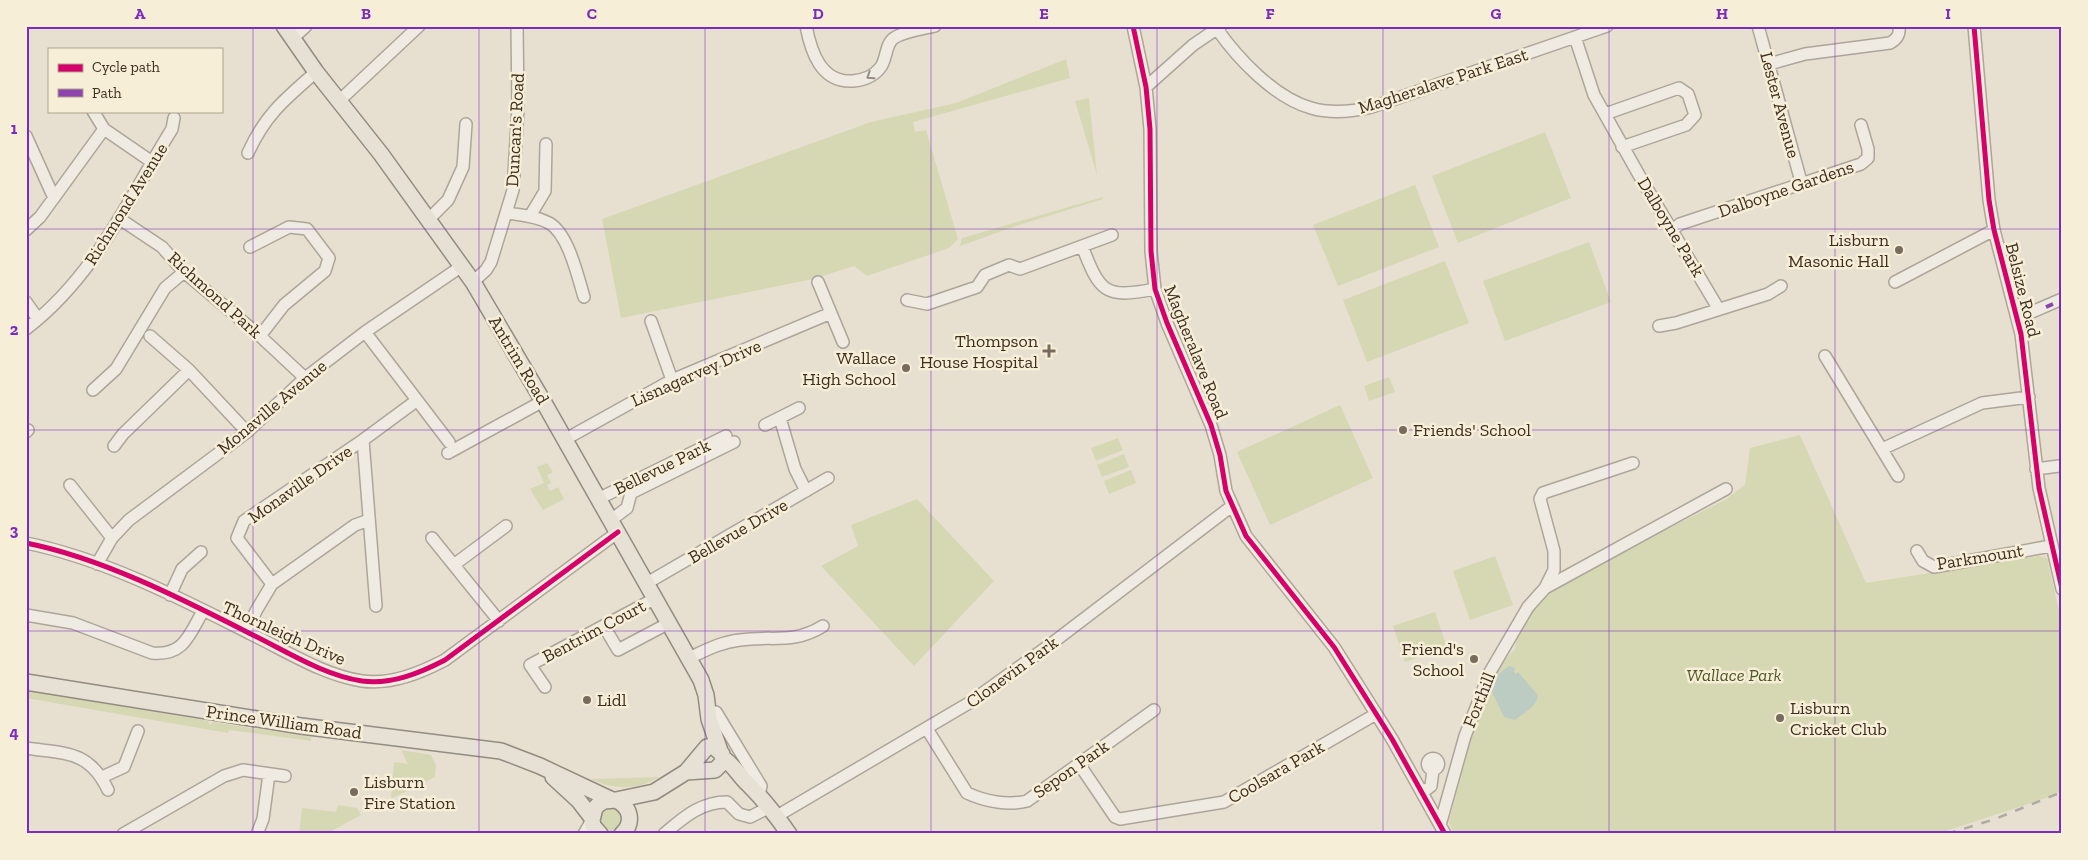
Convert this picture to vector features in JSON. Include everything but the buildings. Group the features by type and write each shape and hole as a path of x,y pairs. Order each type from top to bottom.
{"main road":[{"name":"Antrim Road","path":"288,33 316,72 382,154 473,282 656,598 701,680 722,754 747,784 760,795 789,834"},
{"name":"Prince William Road","path":"26,682 301,726 501,751 540,766 613,800"},
{"name":"Antrim Road","path":"700,754 712,716"},
{"path":"622,834 627,828 630,819 654,792 686,772 700,754 710,746 722,754 721,766 709,770 686,772"},
{"path":"700,754 700,763 709,770"},
{"name":"Prince William Road","path":"540,766 579,801 592,819 593,826 600,834"},
{"name":"Antrim Road","path":"709,770 747,784"},
{"path":"592,819 594,808 599,804 654,792"},
{"path":"613,800 626,807 638,834"}],"street":[{"path":"288,33 306,26"},
{"path":"339,101 419,26"},
{"name":"Duncan's Road","path":"473,282 486,270 491,262 513,190 517,131 517,26"},
{"path":"806,26 811,50 827,75 836,80 846,82 862,80 874,74 881,67 890,41 895,37 935,26"},
{"name":"Magheralave Road","path":"1133,26 1146,88 1151,146 1151,251 1155,289 1167,323 1211,425 1220,455 1226,491 1250,542 1299,601 1334,648 1376,714 1442,829"},
{"name":"Magheralave Park East","path":"1219,28 1257,75 1276,89 1309,108 1354,112 1606,26"},
{"name":"Lester Avenue","path":"1758,26 1802,184"},
{"path":"1769,64 1804,54 1890,43 1895,41 1900,34 1899,26"},
{"name":"Belsize Road","path":"1975,26 1986,178 1994,230 2018,318 2025,360 2036,469 2051,546 2062,589"},
{"path":"1146,88 1193,45 1219,28"},
{"name":"Dalboyne Park","path":"1575,38 1594,95 1622,147 1718,308"},
{"path":"248,153 258,130 277,107 316,72"},
{"path":"1605,114 1679,88 1688,94 1695,115 1686,125 1622,147"},
{"path":"94,112 104,129 152,162"},
{"name":"Richmond Avenue","path":"26,329 87,269 120,219 172,129 174,118"},
{"path":"429,219 445,205 460,173 466,124"},
{"name":"Dalboyne Gardens","path":"1672,230 1680,224 1861,164 1868,158 1868,149 1861,125"},
{"path":"26,230 40,217 104,129"},
{"path":"26,136 54,198"},
{"path":"530,216 545,191 546,144"},
{"path":"507,213 530,216 551,224 566,241 584,297"},
{"name":"Richmond Park","path":"120,219 162,247 184,272 260,336 305,378"},
{"path":"250,247 289,227 307,229 329,258 325,271 284,305 260,336"},
{"path":"1895,282 1994,230"},
{"path":"913,314 910,301 927,304 977,287 985,274 1009,264 1020,269 1112,235"},
{"path":"1082,246 1095,278 1104,288 1114,293 1134,293 1155,289"},
{"name":"Monaville Avenue","path":"97,564 112,538 129,520 247,432 305,378 365,332 462,266"},
{"path":"93,390 116,369 165,288 184,272"},
{"path":"818,282 843,342"},
{"path":"1659,326 1676,323 1718,308 1768,294 1781,286"},
{"path":"26,302 38,319"},
{"path":"2018,318 2053,303"},
{"name":"Lisnagarvey Drive","path":"564,440 672,380 831,314"},
{"path":"650,321 672,380"},
{"path":"365,332 448,448 543,401"},
{"path":"150,336 190,370 247,432"},
{"path":"1825,356 1898,476"},
{"path":"114,446 123,434 190,370"},
{"path":"1882,449 1982,403 2029,397"},
{"name":"Monaville Drive","path":"272,584 237,538 244,521 363,440 416,401"},
{"path":"765,425 799,408"},
{"path":"780,418 796,468 806,491"},
{"name":"Bellevue Park","path":"598,499 730,439"},
{"name":"Thornleigh Drive","path":"26,543 97,564 170,595 322,669 362,681 391,680 422,672 445,660 499,621 614,526 627,508 631,492 730,439"},
{"path":"363,440 376,606"},
{"name":"Forthill","path":"1442,829 1465,736 1490,672 1528,607 1545,588 1554,570 1554,551 1540,499 1543,494 1633,463"},
{"path":"2036,469 2061,465"},
{"name":"Bellevue Drive","path":"647,583 828,478"},
{"path":"70,485 112,538"},
{"name":"Forthill","path":"1545,588 1726,489"},
{"name":"Clonevin Park","path":"664,834 691,811 716,802 727,802 739,814 750,817 773,812 927,729 970,703 1047,648 1232,506"},
{"path":"247,632 256,611 272,584 355,525 369,520"},
{"path":"455,564 506,526"},
{"path":"432,538 455,564 499,621"},
{"name":"Parkmount","path":"1917,551 1923,560 1934,567 2051,546"},
{"path":"170,595 182,569 201,552"},
{"name":"Bentrim Court","path":"545,687 530,665 656,598"},
{"path":"26,615 73,623 152,653 165,654 178,649 185,642 203,611"},
{"name":"Bentrim Court","path":"608,633 618,650 669,622"},
{"path":"689,658 716,645 755,638 794,638 823,626"},
{"name":"Sepon Park","path":"927,729 967,793 1014,804 1027,801 1154,710"},
{"name":"Coolsara Park","path":"1079,764 1115,817 1120,819 1218,805 1376,714"},
{"path":"712,716 736,746 761,786 760,795"},
{"path":"102,777 124,767 138,732"},
{"path":"722,754 736,746"},
{"path":"26,748 70,755 87,761 102,777 108,790"},
{"path":"123,834 224,776 243,770 285,776"},
{"path":"1422,793 1431,786 1433,770"},
{"path":"257,834 263,819 269,774"},
{"path":"584,834 592,819"}],"green space":[{"path":"1066,59 1070,78 913,122 915,132 926,130 958,239 949,248 867,276 854,266 813,279 621,318 602,219 871,122 956,103"},
{"path":"1089,98 1097,175 1075,101"},
{"path":"1545,132 1571,198 1458,243 1432,176"},
{"path":"1415,185 1439,247 1338,286 1313,225"},
{"path":"1103,197 1103,199 1016,226 960,246 962,238"},
{"path":"1589,242 1611,302 1505,341 1483,281"},
{"path":"1445,261 1469,323 1367,362 1343,300"},
{"path":"1389,377 1395,392 1369,401 1364,386"},
{"path":"1340,405 1373,478 1270,525 1237,452"},
{"name":"Wallace Park","path":"1800,435 1866,583 2038,556 2047,558 2062,624 2059,642 2062,655 2062,791 1937,834 1454,834 1449,822 1475,720 1498,667 1515,649 1518,629 1546,590 1725,500 1745,485 1750,448"},
{"path":"1118,438 1123,450 1096,461 1091,448"},
{"path":"1124,454 1129,467 1102,477 1097,465"},
{"path":"547,463 553,472 547,475 551,483 547,485 550,491 558,487 564,499 543,510 530,489 544,483 537,467"},
{"path":"1131,470 1136,483 1109,494 1104,481"},
{"path":"917,499 994,581 914,666 821,566 858,546 851,525"},
{"path":"1495,556 1513,605 1470,620 1453,571"},
{"path":"1435,612 1447,648 1405,662 1393,626"},
{"path":"26,690 208,721 209,724 212,724 212,722 311,737 311,741 229,730 228,733 26,698"},
{"path":"401,750 431,755 436,765 435,777 391,799 394,762 408,764"},
{"path":"659,777 642,785 624,787 607,785 590,779"},
{"path":"338,805 357,808 361,815 326,834 299,834 302,808 336,812"},
{"path":"613,805 625,818 616,833 603,831 597,815 600,810"}],"shaded area":[{"path":"1509,666 1515,668 1514,672 1516,674 1518,672 1537,694 1536,702 1515,720 1504,717 1491,690 1496,676"}],"railway":[{"path":"1947,834 1995,819 2062,792"}],"marked path":[{"path":"2046,307 2053,304"}],"cycle path":[{"path":"1133,26 1146,87 1150,129 1151,251 1155,289 1167,323 1211,425 1220,455 1226,491 1246,536 1334,647 1392,739 1445,834"},
{"path":"1974,26 1989,200 1994,230 2021,334 2039,488 2062,589"},
{"path":"26,543 55,550 112,569 197,607 319,668 347,678 373,682 405,677 445,660 618,532"}],"place":[{"name":"Lisburn Masonic Hall","path":"1899,250"},
{"name":"Thompson House Hospital","path":"1049,351"},
{"name":"Wallace High School","path":"906,368"},
{"name":"Friends' School","path":"1403,430"},
{"name":"Friend's School","path":"1474,659"},
{"name":"Lidl","path":"587,700"},
{"name":"Lisburn Cricket Club","path":"1780,718"},
{"name":"Lisburn Fire Station","path":"354,792"}]}
